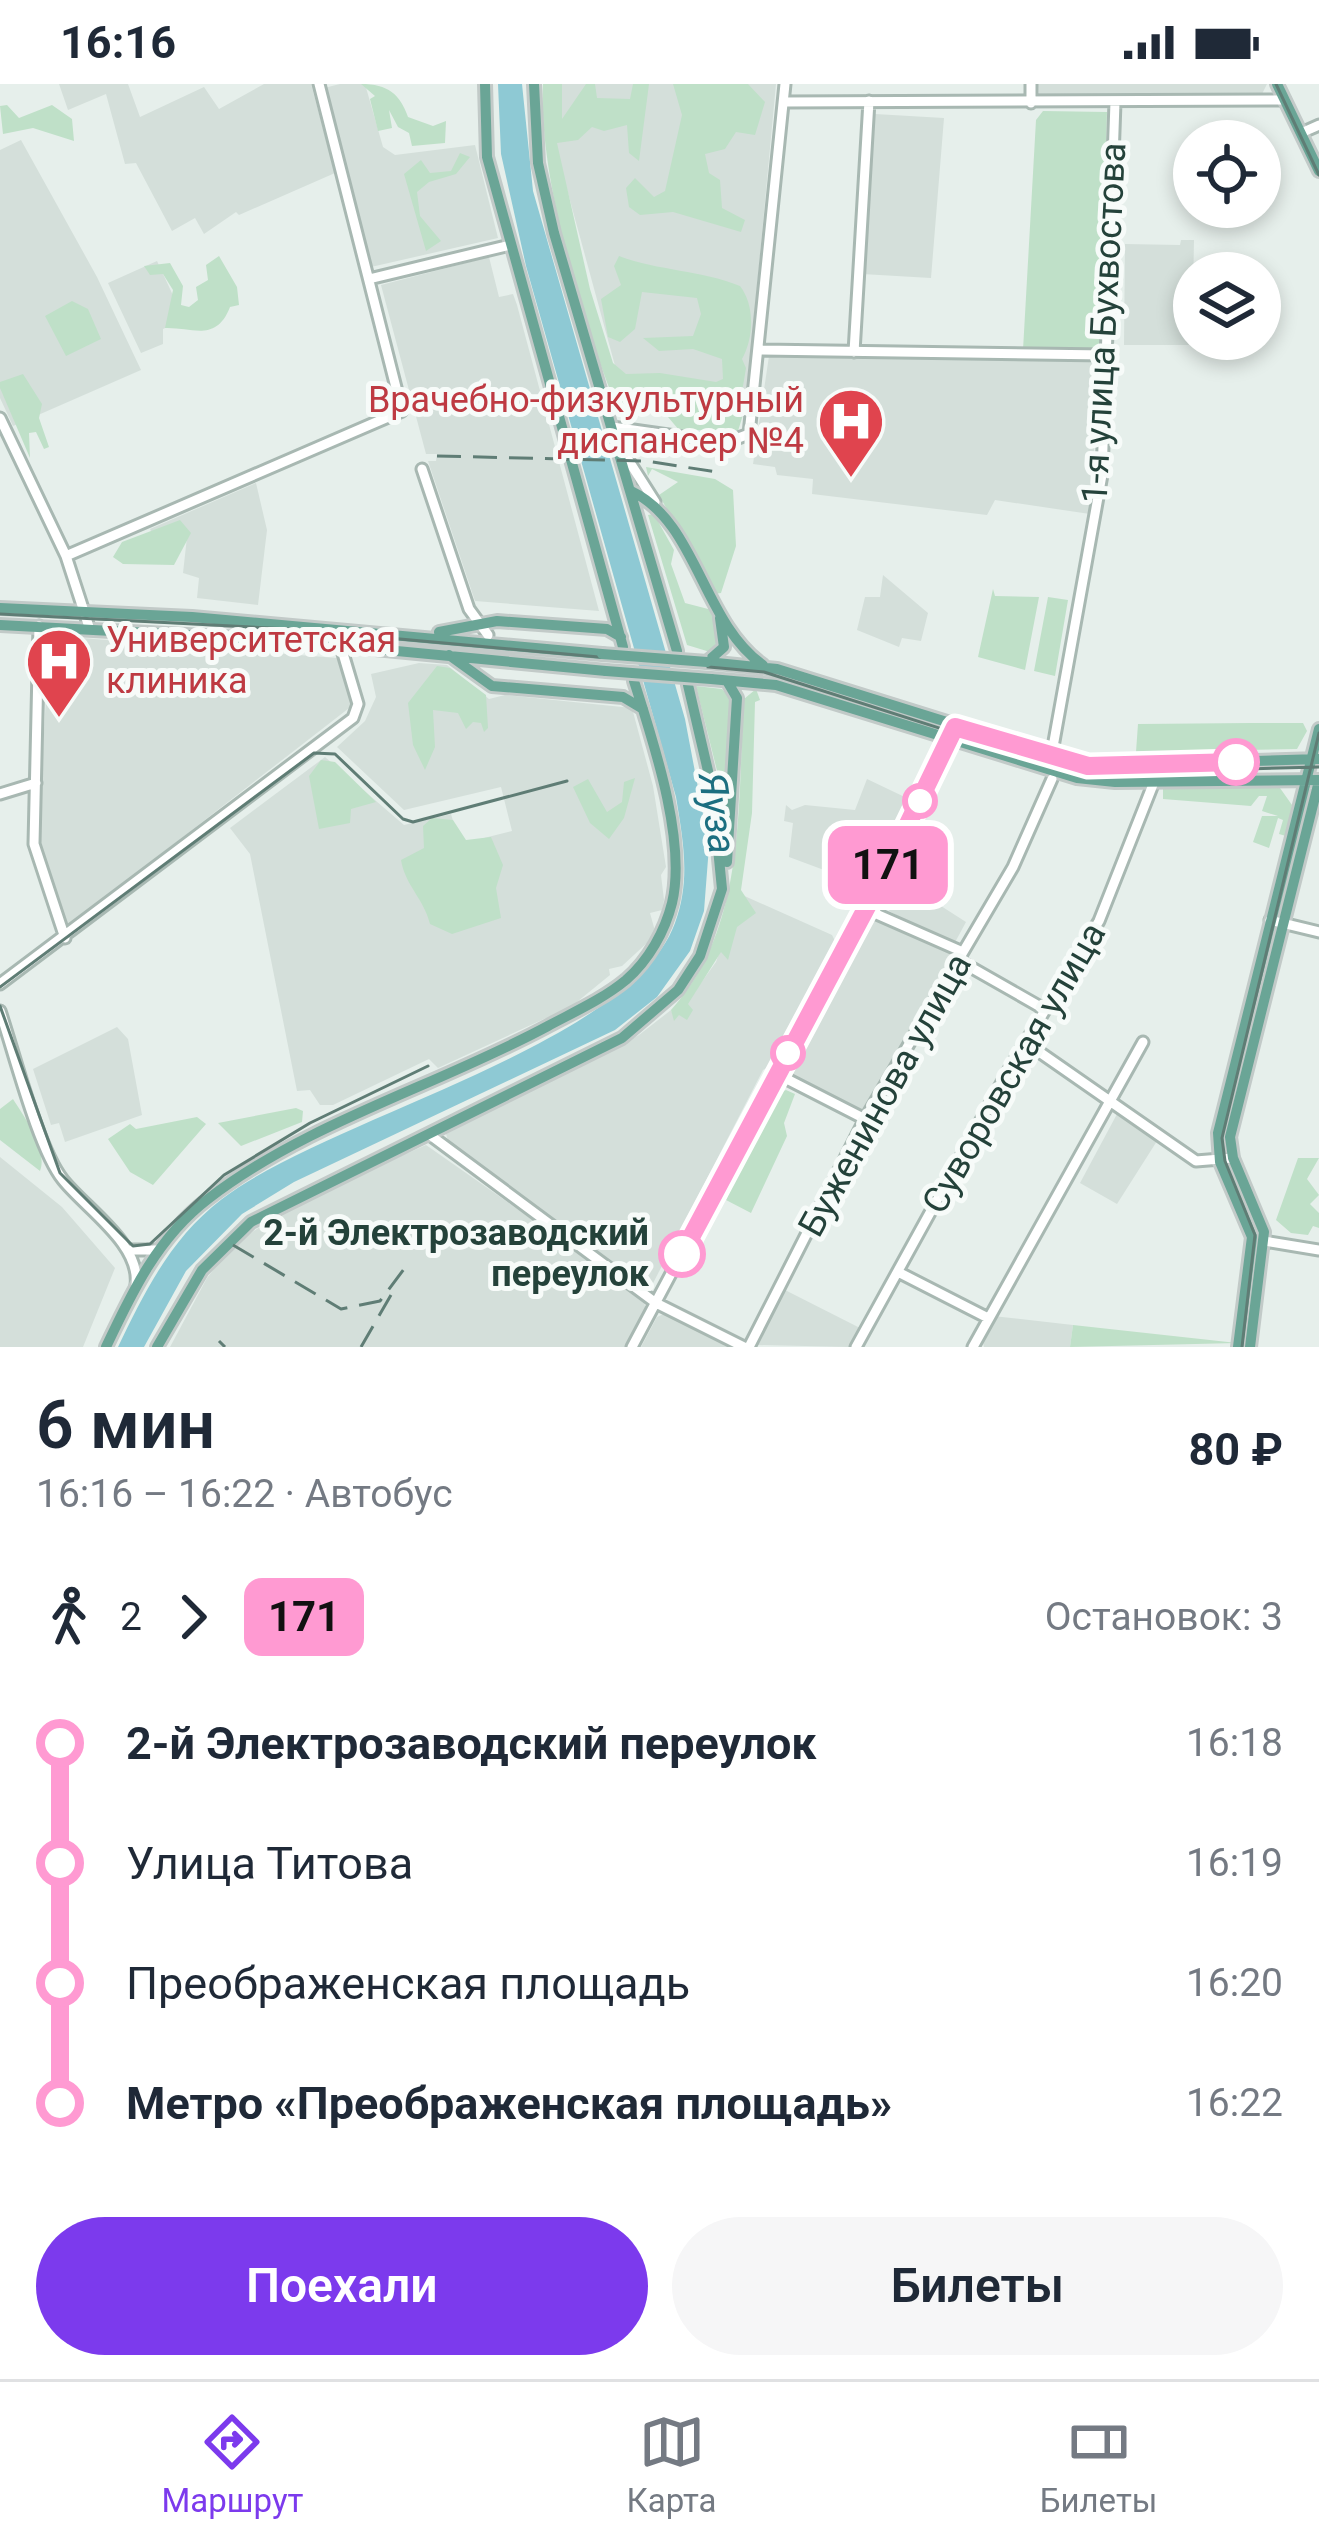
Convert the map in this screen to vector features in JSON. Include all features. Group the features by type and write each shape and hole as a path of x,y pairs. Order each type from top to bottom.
{"main road":[{"path":"412,634 484,630 497,621 592,628 622,642 487,157 484,84"},
{"path":"534,84 538,163 549,209 677,651"},
{"path":"1277,84 1319,171"},
{"path":"631,491 659,507 718,610 765,666"},
{"path":"642,528 645,511 659,507"},
{"path":"0,608 412,634 765,666 1052,758 1143,769 1313,760"},
{"path":"592,628 613,609"},
{"path":"707,662 724,647 718,610"},
{"path":"0,625 340,645 755,681 1030,767 1105,782 1319,781 1226,1160 1262,1221 1264,1241 1250,1347"},
{"path":"484,630 500,644"},
{"path":"446,653 482,682 503,688 628,698 643,709"},
{"path":"496,661 489,677 503,688"},
{"path":"157,1347 187,1290 239,1232 310,1189 430,1135 622,1038 652,1017 700,956 722,889 737,698 733,686 717,679"},
{"path":"106,1347 158,1250 206,1200 275,1155 528,1037 602,997 634,972 666,921 676,869 634,681 609,696"},
{"path":"737,698 755,681"},
{"path":"688,686 712,788 722,889"},
{"path":"1238,1347 1252,1238 1217,1133 1319,729"},
{"path":"1030,767 1052,779"},
{"path":"712,788 723,798 731,790"}],"street":[{"path":"66,556 402,411 320,84"},
{"path":"611,427 635,434 743,440 753,423 785,84"},
{"path":"1031,84 1031,103"},
{"path":"784,101 1285,100"},
{"path":"854,352 869,101"},
{"name":"1-я улица Бухвостова","path":"1052,758 1099,495 1115,102"},
{"path":"1301,134 1319,125"},
{"path":"369,279 510,244"},
{"path":"760,350 1106,355"},
{"path":"0,418 66,556 89,628"},
{"path":"620,454 635,434"},
{"path":"635,434 628,458 659,507"},
{"path":"422,469 470,609 484,630"},
{"path":"39,626 34,844 65,938"},
{"path":"0,984 353,718 358,704 336,629"},
{"path":"632,1347 866,909 955,727"},
{"name":"Буженинова улица","path":"747,1347 865,1119 1012,869 1052,779"},
{"name":"Суворовская улица","path":"856,1347 1024,1042 1109,902 1154,782"},
{"path":"0,794 35,783"},
{"path":"866,909 961,956 1044,1009"},
{"path":"1270,920 1319,932"},
{"path":"0,1011 58,1173 127,1250 137,1271 136,1286"},
{"path":"1024,1042 1110,1097 1196,1162 1226,1160"},
{"path":"973,1347 1143,1042"},
{"path":"777,1073 865,1119"},
{"path":"430,1135 656,1303 747,1347"},
{"path":"1264,1241 1319,1250"},
{"path":"127,1250 158,1250"},
{"path":"898,1272 988,1318"}],"shaded area":[{"path":"59,84 128,84 140,117 204,87 219,109 264,84 311,84 335,173 239,215 236,212 204,234 195,218 172,231 136,163 125,164 106,94 68,110"},
{"path":"365,84 383,147 395,155 475,145 498,238 371,267 324,88"},
{"path":"562,84 776,84 746,405 623,395 556,149"},
{"path":"1038,84 1267,84 1261,96 1039,98"},
{"path":"875,114 944,118 931,278 862,274"},
{"path":"21,140 97,277 141,370 13,426 0,398 0,150"},
{"path":"1181,240 1194,240 1194,252 1173,252 1173,345 1124,345 1125,244 1180,245"},
{"path":"489,257 499,297 513,294 517,305 599,611 475,601 428,461 436,461 437,454 426,454 381,285"},
{"path":"157,261 184,319 163,329 163,344 141,353 108,283"},
{"path":"769,356 1100,359 1090,514 995,500 987,515 812,494 813,479 777,475 775,467 753,464"},
{"path":"256,483 267,530 258,605 197,598 199,578 183,573 187,537 158,547 150,529"},
{"path":"883,575 928,613 921,641 902,638 899,647 857,630 865,597 880,597"},
{"path":"56,636 337,658 353,705 67,927 38,843 49,642"},
{"path":"419,663 447,665 489,699 505,695 632,708 653,786 666,867 661,875 662,910 650,913 655,931 648,942 622,966 609,969 610,975 572,1006 438,1068 429,1059 333,1105 320,1105 310,1090 297,1091 250,854 230,828 325,757 404,825 451,814 460,844 512,831 501,787 404,810 337,747 365,721 376,697 371,674"},
{"path":"867,779 911,800 867,886 789,857 793,823 784,821 786,805 792,810 805,805 855,810"},
{"path":"908,873 947,893 941,906 966,922 953,946 889,911"},
{"path":"740,894 832,935 836,943 770,1066 763,1070 649,1291 449,1144 446,1134 639,1035 671,1010 675,1019 716,962"},
{"path":"872,915 955,955 862,1115 786,1074"},
{"path":"117,1027 128,1039 142,1115 65,1142 59,1123 51,1125 33,1069"},
{"path":"1117,1114 1157,1141 1117,1204 1080,1183"},
{"path":"426,1145 643,1297 646,1311 626,1347 170,1347 207,1278 233,1245 297,1202"},
{"path":"0,1157 62,1207 115,1268 83,1347 0,1347"},
{"path":"785,1290 860,1328 849,1347 757,1345"},
{"path":"668,1312 737,1347 641,1347 657,1317"},
{"path":"993,1316 1073,1325 1070,1347 984,1347 982,1338"}],"green space":[{"path":"361,84 392,92 408,117 433,126 446,121 445,143 412,146 409,133 398,127 389,110 392,128 378,131 370,99 375,96"},
{"path":"543,84 562,84 562,119 586,84 595,84 597,98 630,99 633,84 649,84 639,161 629,153 627,125 604,131 592,127 578,140 557,143 590,289 613,363 626,374 660,373 716,382 723,379 722,359 693,349 659,351 643,338 693,336 701,314 697,298 642,292 635,329 620,342 608,337 601,299 621,285 614,266 619,256 740,286 751,322 742,359 746,368 742,392 721,402 746,405 738,431 679,430 668,417 616,405 565,247 548,160"},
{"path":"673,84 748,84 765,102 755,135 736,132 725,149 705,154 709,173 720,180 722,208 745,220 741,232 673,212 640,215 629,207 626,188 635,178 654,197 665,191 682,115"},
{"path":"7,105 19,118 52,105 72,119 74,141 33,128 3,134 0,106"},
{"path":"1043,111 1107,112 1100,351 1023,350 1036,120"},
{"path":"460,153 470,157 456,174 429,182 417,192 420,216 441,241 426,251 404,174 421,160 430,173 451,171"},
{"path":"219,256 237,287 239,305 230,307 210,329 165,328 173,290 163,274 150,275 144,266 170,263 183,286 181,305 189,307 198,300 196,287 208,280 206,265"},
{"path":"72,301 88,309 101,339 66,356 45,316"},
{"path":"23,374 42,404 39,418 49,447 44,449 36,432 29,433 30,458 0,388 0,382"},
{"path":"646,467 715,479 733,490 736,546 721,593 714,594 659,495 678,482 652,469 648,476"},
{"path":"654,514 674,550 671,564 685,603 712,610 718,637 710,652 687,645 648,515"},
{"path":"180,520 191,533 174,565 123,564 113,557 122,542"},
{"path":"993,589 995,596 1039,597 1025,670 978,657"},
{"path":"1048,597 1068,600 1055,676 1034,671"},
{"path":"437,666 450,668 486,695 488,728 484,732 481,723 473,722 466,729 458,713 433,710 435,747 425,770 413,745 408,703"},
{"path":"696,686 722,689 733,701 723,795"},
{"path":"756,689 760,700 755,702 752,813 741,890 756,913 737,927 728,960 721,952 688,1004 693,1010 687,1020 679,1015 674,1021 671,1010 696,977 726,903 738,822 744,699"},
{"path":"1303,723 1307,731 1297,749 1136,752 1138,724"},
{"path":"321,760 335,762 376,802 351,809 350,823 319,829 309,776"},
{"path":"635,778 624,818 609,839 590,823 573,787 588,779 607,812 622,802 624,782"},
{"path":"1163,785 1280,788 1292,805 1286,836 1279,834 1283,820 1278,818 1269,848 1253,842 1262,816 1278,816 1262,811 1267,796 1259,796 1251,806 1163,799"},
{"path":"432,818 453,820 466,840 491,837 503,865 496,888 501,918 452,934 430,924 401,860 424,848 423,826"},
{"path":"786,1090 795,1094 784,1123 787,1136 751,1213 726,1200 776,1094"},
{"path":"13,1099 38,1144 40,1171 0,1140 0,1109"},
{"path":"296,1108 303,1111 302,1122 241,1146 218,1123"},
{"path":"197,1117 206,1124 153,1185 130,1172 108,1139 130,1124 136,1129"},
{"path":"1298,1158 1319,1158 1307,1179 1319,1195 1310,1204 1319,1213 1319,1228 1313,1226 1308,1235 1291,1233 1276,1220"},
{"path":"1073,1325 1237,1343 1070,1347"}],"water":[{"path":"498,84 522,84 533,191 685,719 709,846 704,911 690,951 657,997 615,1030 294,1182 242,1214 186,1271 144,1347 118,1347 174,1248 222,1199 271,1168 472,1076 601,1006 647,967 680,907 684,860 676,797 526,266 501,154"}],"tram line":[{"path":"1276,84 1319,175"},
{"path":"0,614 290,629 764,672 1033,758 1105,773 1319,767"},
{"path":"1242,1347 1255,1235 1225,1161 1222,1138 1319,733"},
{"path":"0,987 314,753 335,754 403,819 413,822 567,781"},
{"path":"0,1006 60,1173 133,1246 150,1244 224,1175 310,1123 428,1066"}],"railway":[{"path":"437,456 646,461 723,473"},
{"path":"233,1245 341,1309 380,1301 407,1265"},
{"path":"361,1347 391,1295"},
{"path":"219,1341 225,1347"}],"bus line":[{"name":"171","path":"682,1254 878,886 955,727 1088,766 1143,769 1236,762"}],"place":[{"name":"Врачебно-физкультурный диспансер №4","path":"851,480"},
{"name":"Университетская клиника","path":"59,720"},
{"name":"2-й Электрозаводский переулок","path":"682,1254"}],"water label":[{"name":"Яуза","path":"717,813"}]}
